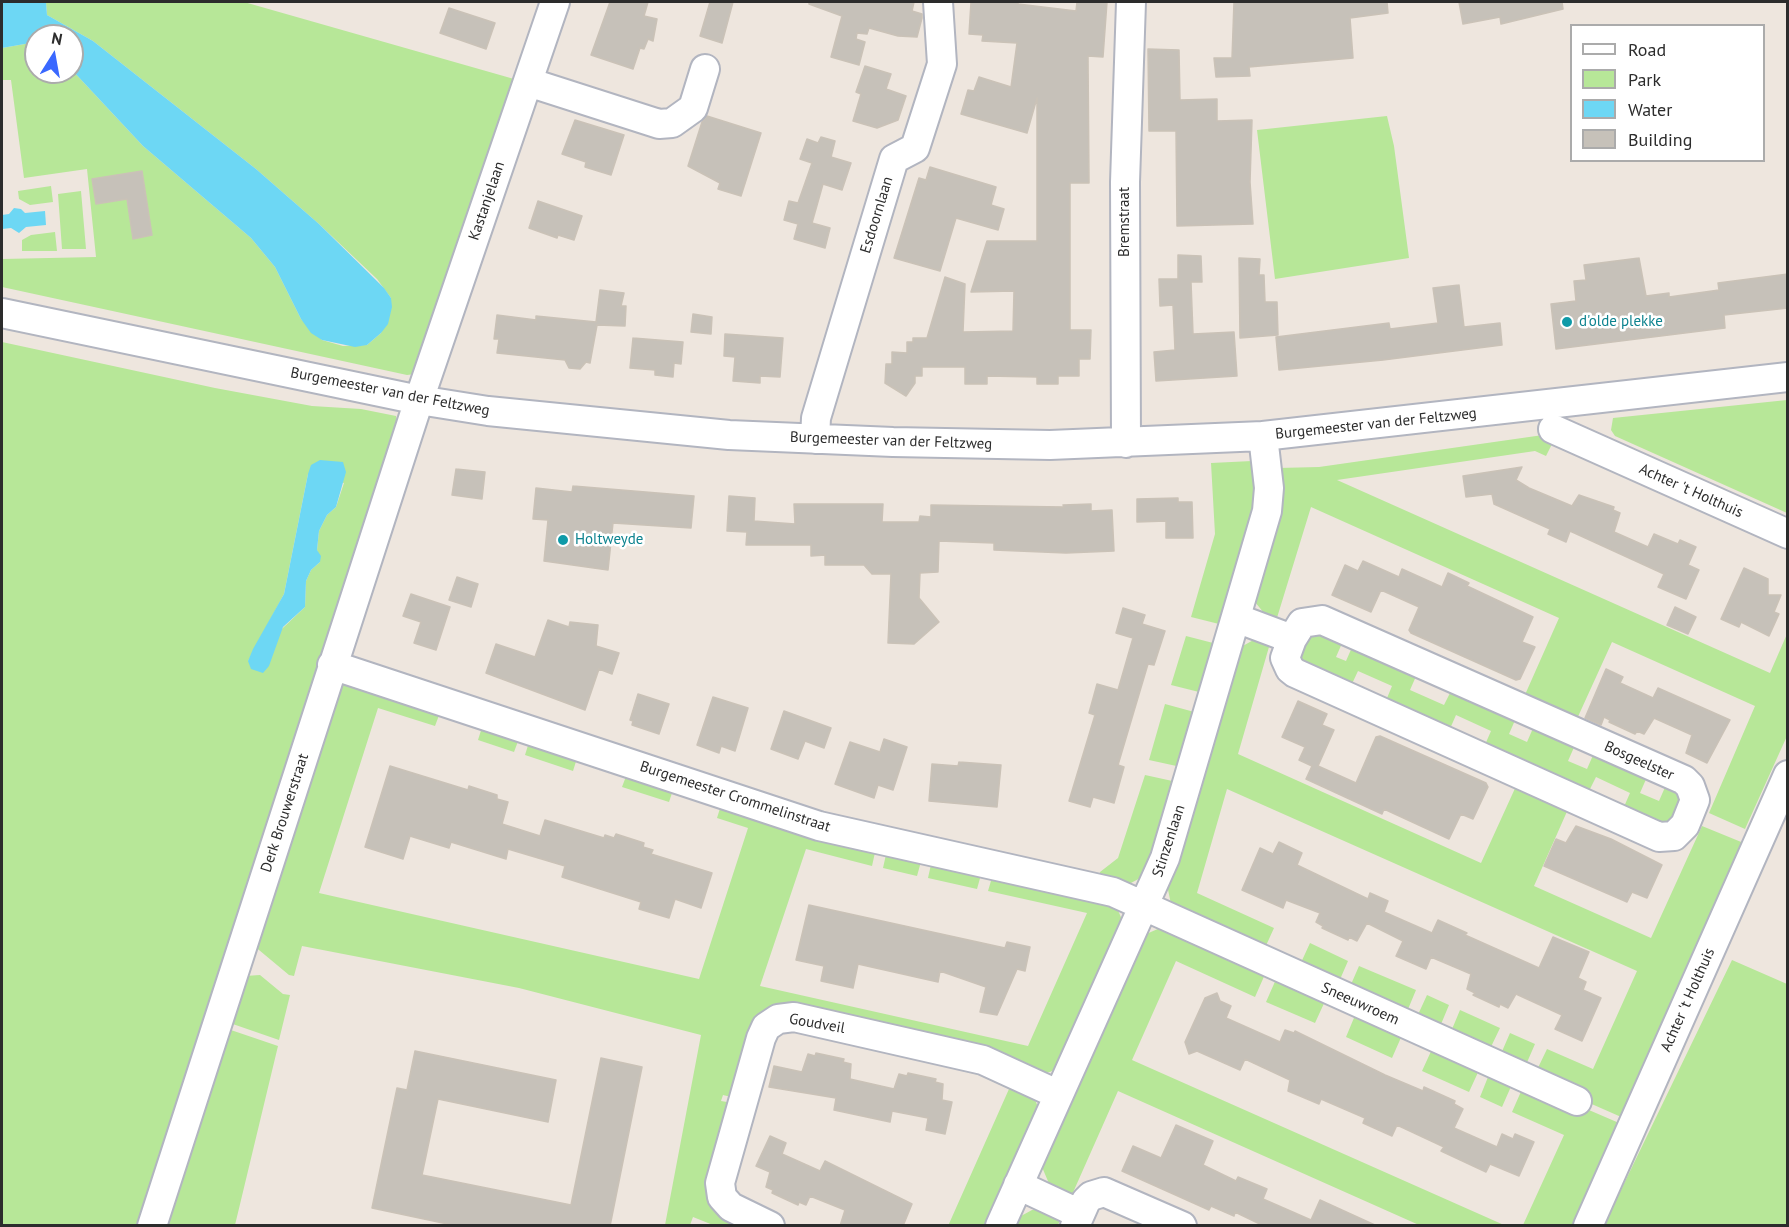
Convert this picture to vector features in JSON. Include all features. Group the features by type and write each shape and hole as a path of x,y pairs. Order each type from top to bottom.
{"street":[{"name":"Kastanjelaan","path":"419,400 555,2"},
{"name":"Esdoornlaan","path":"815,439 816,418 894,159 915,148 942,63 938,2"},
{"name":"Bremstraat","path":"1126,443 1125,182 1131,2"},
{"path":"528,82 659,124 672,123 693,108 705,69"},
{"name":"Burgemeester van der Feltzweg","path":"2,313 419,400 571,420 729,435 971,445 1126,443 1263,436 1788,377"},
{"path":"1587,399 1594,447"},
{"name":"Derk Brouwerstraat","path":"152,1226 419,400"},
{"name":"Achter 't Holthuis","path":"1553,429 1788,534"},
{"name":"Stinzenlaan","path":"1000,1226 1165,858 1269,501 1263,436"},
{"path":"1236,618 1292,639"},
{"name":"Bosgeelster","path":"1322,620 1684,780 1690,786 1695,800 1685,825 1674,836 1659,837 1295,673 1290,669 1285,658 1292,639 1302,623 1322,620"},
{"name":"Burgemeester Crommelinstraat","path":"333,665 799,820 1101,888 1143,907"},
{"name":"Achter 't Holthuis","path":"1588,1226 1788,775"},
{"name":"Sneeuwroem","path":"1143,907 1577,1101"},
{"name":"Goudveil","path":"770,1226 730,1207 722,1197 720,1183 761,1038 766,1027 778,1019 794,1017 983,1060 1058,1094"},
{"path":"1018,1185 1077,1220 1091,1196 1104,1192 1182,1226"}],"green space":[{"path":"46,2 244,2 514,79 415,374 407,375 2,287 2,259 96,257 87,169 24,178 11,80 2,80 2,48 24,44 24,84 84,83 143,146 251,238 275,267 301,319 322,340 343,346 367,345 381,333 391,298 377,279 256,169 84,36 84,24 63,24 47,15"},
{"path":"1387,116 1394,146 1409,258 1275,279 1257,130"},
{"path":"51,186 53,202 30,205 19,199 18,191"},
{"path":"81,191 86,249 62,249 58,194"},
{"path":"55,232 57,251 22,251 22,240 31,235"},
{"path":"2,342 215,388 312,406 361,409 396,416 398,427 142,1225 2,1225","holes":["308,474 344,483 336,507 327,515 319,531 317,550 320,562 311,570 306,581 305,607 248,661 284,594"]},
{"path":"1787,400 1787,513 1615,436 1611,430 1613,418"},
{"path":"1543,435 1554,440 1546,456 1535,451 1337,480 1770,673 1787,634 1787,736 1745,829 1709,813 1755,706 1612,642 1576,721 1524,697 1559,618 1311,507 1276,621 1268,618 1255,602 1254,593 1278,468 1319,467"},
{"path":"1252,461 1259,500 1223,625 1191,617 1215,534 1211,463"},
{"path":"1310,630 1343,641 1336,657 1346,661 1353,645 1417,674 1410,690 1444,705 1452,689 1516,718 1509,734 1527,742 1534,726 1575,745 1568,761 1587,769 1594,753 1647,777 1640,793 1659,801 1666,785 1684,796 1670,827 1623,809 1630,793 1596,777 1588,793 1484,747 1491,731 1456,715 1449,731 1385,703 1392,686 1358,671 1350,688 1298,662"},
{"path":"1186,636 1217,644 1203,693 1171,685"},
{"path":"1257,638 1271,640 1238,754 1481,863 1517,784 1569,807 1534,886 1651,938 1702,826 1751,846 1628,1120 1578,1098 1536,1072 1547,1049 1593,1069 1637,971 1227,789 1197,893 1274,928 1264,950 1171,904 1167,885 1241,647"},
{"path":"338,682 441,710 435,726 378,708 319,893 699,979 748,828 717,818 722,802 876,848 872,866 806,849 760,986 1028,1046 1087,913 988,891 993,874 1117,908 1123,922 1057,1068 1050,1072 1044,1073 796,1009 735,1098 723,1095 721,1101 733,1103 713,1177 749,1226 713,1225 693,1217 690,1225 665,1225 701,1035 519,988 302,946 294,976 289,975 253,945"},
{"path":"1165,704 1198,713 1181,767 1149,760"},
{"path":"483,724 520,736 514,752 478,740"},
{"path":"530,739 578,755 573,771 525,755"},
{"path":"628,771 674,787 669,802 622,787"},
{"path":"1145,775 1177,782 1146,875 1129,884 1099,879 1100,872 1118,858"},
{"path":"887,850 922,858 917,876 883,868"},
{"path":"932,860 982,871 977,889 928,878"},
{"path":"1160,928 1266,972 1255,997 1176,961 1132,1060 1504,1225 1419,1225 1118,1091 1071,1197 1050,1186 1042,1167 1144,935"},
{"path":"1310,943 1348,961 1338,984 1299,967"},
{"path":"1732,960 1787,984 1787,1225 1604,1225"},
{"path":"1359,966 1416,990 1406,1014 1349,989"},
{"path":"260,975 283,994 290,995 279,1040 227,1022 245,976"},
{"path":"1277,977 1326,999 1315,1023 1266,1002"},
{"path":"1427,995 1449,1005 1439,1029 1416,1019"},
{"path":"1460,1010 1500,1028 1489,1051 1450,1034"},
{"path":"1356,1013 1403,1033 1392,1058 1346,1037"},
{"path":"225,1028 278,1046 235,1225 162,1226"},
{"path":"1510,1033 1535,1044 1525,1067 1500,1056"},
{"path":"1433,1047 1480,1068 1469,1092 1422,1071"},
{"path":"965,1065 1033,1095 1038,1107 991,1225 948,1226 1009,1089 979,1075 963,1071"},
{"path":"1490,1072 1513,1082 1502,1107 1480,1097"},
{"path":"1523,1087 1575,1104 1626,1126 1581,1225 1523,1225 1564,1135 1512,1112"},
{"path":"1032,1210 1061,1218 1058,1225 1013,1226 1021,1216"}],"water":[{"path":"2,2 46,2 47,15 63,24 24,24 24,44 2,48"},
{"path":"84,36 256,169 319,224 384,288 391,298 392,307 388,324 367,345 355,347 322,340 311,333 301,319 275,267 251,238 143,146 84,83"},
{"path":"14,208 21,209 25,213 45,211 46,225 26,227 19,233 11,228 2,229 2,215 9,214"},
{"path":"320,460 343,462 346,472 336,507 327,515 319,531 317,550 321,556 320,562 311,570 306,581 305,607 283,627 269,666 263,673 251,669 248,661 284,594 308,474 311,465"}],"building":[{"path":"610,2 648,2 644,16 657,19 653,41 648,39 644,49 640,48 633,69 591,55"},
{"path":"710,2 733,2 722,43 700,36"},
{"path":"809,2 914,2 912,11 922,14 922,18 917,37 898,36 869,28 867,34 857,33 856,39 865,42 859,65 831,57 842,16 809,4"},
{"path":"971,2 1018,2 1018,4 1076,11 1077,2 1107,2 1103,57 1088,56 1089,183 1070,183 1070,330 1091,330 1090,359 1079,359 1079,376 1058,376 1058,384 1037,384 1037,377 987,376 987,384 965,384 965,367 922,367 922,376 915,376 915,383 906,396 885,383 886,364 892,364 892,352 907,353 907,342 913,342 913,338 927,338 945,277 965,284 963,332 1013,331 1014,291 971,292 987,241 1037,241 1037,98 1027,133 961,114 968,90 974,91 979,77 1011,87 1017,43 982,41 983,35 969,34"},
{"path":"1234,2 1387,2 1388,13 1350,18 1353,58 1249,67 1250,76 1216,77 1214,58 1232,58"},
{"path":"1459,2 1562,2 1563,9 1501,24 1500,17 1463,24"},
{"path":"449,8 495,23 486,49 440,33"},
{"path":"1148,49 1179,50 1180,100 1217,99 1217,121 1252,120 1250,182 1253,224 1177,226 1176,131 1149,131"},
{"path":"865,66 891,74 886,89 906,96 898,120 877,128 853,121 861,94 856,92"},
{"path":"707,116 761,133 741,196 718,189 720,183 688,166 702,122"},
{"path":"575,120 624,135 611,175 585,167 586,162 562,154"},
{"path":"821,137 835,141 831,157 851,163 842,190 823,184 812,223 830,228 825,248 794,239 798,224 784,220 789,201 798,203 812,163 800,159 807,139 818,143"},
{"path":"930,167 996,187 991,205 1004,209 998,230 956,218 940,271 894,258 919,178 926,180"},
{"path":"142,171 152,235 133,239 127,199 96,204 92,179"},
{"path":"538,201 582,216 574,240 558,235 557,238 529,228"},
{"path":"1178,255 1201,256 1202,282 1191,282 1193,334 1234,332 1237,376 1156,381 1154,352 1175,350 1173,305 1160,306 1159,279 1178,279"},
{"path":"1239,258 1260,259 1259,275 1264,275 1265,302 1277,302 1278,335 1240,338"},
{"path":"1639,258 1646,296 1669,293 1669,297 1719,290 1718,283 1788,274 1788,308 1724,315 1725,328 1556,349 1551,304 1576,301 1574,281 1586,280 1584,265"},
{"path":"1459,285 1464,327 1500,323 1502,345 1279,370 1276,337 1389,323 1390,329 1438,323 1433,288"},
{"path":"600,290 624,293 621,306 626,306 625,326 597,325 590,363 586,362 580,369 569,368 565,360 497,353 499,339 494,339 497,315 536,320 536,316 596,322"},
{"path":"693,314 712,317 711,334 691,332"},
{"path":"725,334 783,338 780,377 760,376 760,383 733,381 735,357 724,356"},
{"path":"633,338 683,342 681,364 674,363 673,377 655,375 655,370 630,368"},
{"path":"1522,467 1516,480 1529,488 1572,506 1579,495 1614,507 1613,510 1620,513 1614,532 1648,547 1654,534 1678,544 1680,540 1696,547 1688,565 1699,570 1686,599 1658,587 1664,574 1570,531 1566,542 1548,534 1550,529 1494,504 1492,494 1466,497 1463,476"},
{"path":"456,469 485,472 482,499 452,495"},
{"path":"573,486 694,496 691,528 613,523 608,570 544,561 548,520 533,519 536,488 572,492"},
{"path":"729,496 755,498 754,521 795,524 794,504 883,504 882,522 919,522 920,516 931,517 931,505 1064,507 1063,505 1091,504 1091,511 1112,510 1114,551 1066,553 994,550 994,543 939,541 938,572 920,573 919,598 939,622 914,644 888,643 891,574 872,574 864,565 825,565 825,555 811,556 811,545 746,545 747,532 727,531"},
{"path":"1178,498 1178,502 1192,502 1193,538 1166,538 1166,521 1137,522 1137,499"},
{"path":"1363,561 1399,577 1402,569 1442,587 1448,573 1469,583 1467,586 1533,617 1522,642 1535,647 1520,679 1516,680 1411,633 1409,630 1419,607 1381,590 1371,612 1332,595 1345,565 1358,571"},
{"path":"1744,568 1768,579 1768,595 1781,595 1774,612 1779,614 1769,636 1741,622 1739,627 1721,619"},
{"path":"457,577 478,584 471,607 449,600"},
{"path":"411,594 450,607 436,650 414,643 421,622 403,616"},
{"path":"1675,607 1696,617 1688,634 1667,625"},
{"path":"1123,608 1145,615 1142,624 1165,631 1154,665 1148,664 1118,765 1124,767 1114,803 1093,797 1090,807 1069,801 1095,715 1089,713 1097,684 1118,690 1133,638 1116,633"},
{"path":"548,620 569,627 570,622 598,625 596,646 619,653 612,674 599,669 585,710 486,673 496,644 535,657"},
{"path":"1606,669 1623,677 1620,683 1653,698 1658,688 1730,720 1707,763 1686,753 1692,735 1654,718 1644,734 1637,731 1635,734 1609,722 1610,720 1604,717 1601,725 1585,718"},
{"path":"638,694 669,704 659,734 632,725 633,721 630,720"},
{"path":"713,697 748,708 735,751 721,746 719,753 697,745"},
{"path":"1298,701 1327,714 1322,725 1334,730 1318,766 1356,783 1376,737 1380,736 1486,783 1488,787 1473,819 1461,814 1449,839 1384,809 1382,814 1306,779 1312,766 1299,760 1305,747 1282,737"},
{"path":"784,711 831,728 824,748 805,741 798,759 771,749"},
{"path":"884,739 907,747 893,790 878,785 874,798 835,784 850,742 880,752"},
{"path":"959,762 1001,765 997,807 929,801 932,764 958,766"},
{"path":"390,766 468,790 469,786 497,795 497,799 508,802 502,824 540,836 545,820 604,838 605,835 614,838 616,834 644,843 643,847 653,850 651,854 712,873 701,908 675,899 669,918 639,909 641,902 562,877 565,866 508,849 506,859 451,842 449,848 410,836 403,859 365,847"},
{"path":"1576,826 1611,839 1662,865 1647,898 1632,892 1627,902 1544,866 1556,839 1566,843"},
{"path":"1279,842 1302,853 1297,865 1368,899 1370,893 1388,901 1384,912 1432,933 1438,920 1467,933 1465,935 1539,968 1553,937 1589,952 1578,978 1586,982 1583,990 1601,998 1582,1041 1555,1029 1562,1015 1516,994 1508,1008 1500,1004 1499,1007 1473,995 1475,993 1467,989 1471,974 1431,957 1426,969 1396,956 1403,941 1367,923 1357,941 1349,937 1348,940 1322,928 1323,926 1316,922 1320,913 1286,900 1283,908 1242,890 1260,848 1273,854"},
{"path":"809,905 1005,948 1007,942 1030,947 1025,971 1017,969 997,1015 980,1012 986,987 940,971 938,982 858,964 853,988 821,981 824,966 796,960"},
{"path":"1217,993 1220,1001 1231,1006 1226,1018 1280,1042 1285,1030 1294,1033 1295,1031 1385,1075 1423,1091 1424,1087 1455,1101 1454,1104 1463,1109 1454,1128 1497,1147 1502,1134 1513,1139 1515,1134 1534,1142 1519,1176 1490,1164 1486,1172 1441,1151 1444,1147 1397,1125 1392,1136 1363,1123 1365,1118 1321,1099 1319,1104 1288,1091 1290,1080 1245,1059 1240,1070 1197,1051 1189,1054 1185,1042 1205,998"},
{"path":"415,1051 556,1080 548,1122 438,1099 422,1175 571,1205 601,1058 642,1067 610,1226 457,1226 372,1208 397,1088 407,1090"},
{"path":"816,1053 844,1059 843,1062 851,1064 850,1079 894,1089 899,1074 907,1076 908,1073 936,1079 935,1082 943,1084 942,1100 952,1102 945,1134 926,1130 928,1118 892,1111 890,1122 834,1110 836,1098 769,1087 774,1066 802,1072 808,1054 815,1056"},
{"path":"1176,1125 1213,1141 1203,1165 1236,1181 1238,1177 1267,1189 1263,1199 1311,1220 1320,1200 1377,1226 1264,1226 1235,1212 1234,1216 1211,1206 1209,1210 1122,1171 1133,1146 1161,1158"},
{"path":"770,1136 786,1143 782,1154 820,1171 825,1161 912,1204 903,1226 840,1226 845,1210 810,1196 806,1205 799,1202 798,1205 772,1193 773,1190 766,1187 770,1172 756,1166"}],"place":[{"name":"d'olde plekke","path":"1567,322"},
{"name":"Holtweyde","path":"563,540"}]}
